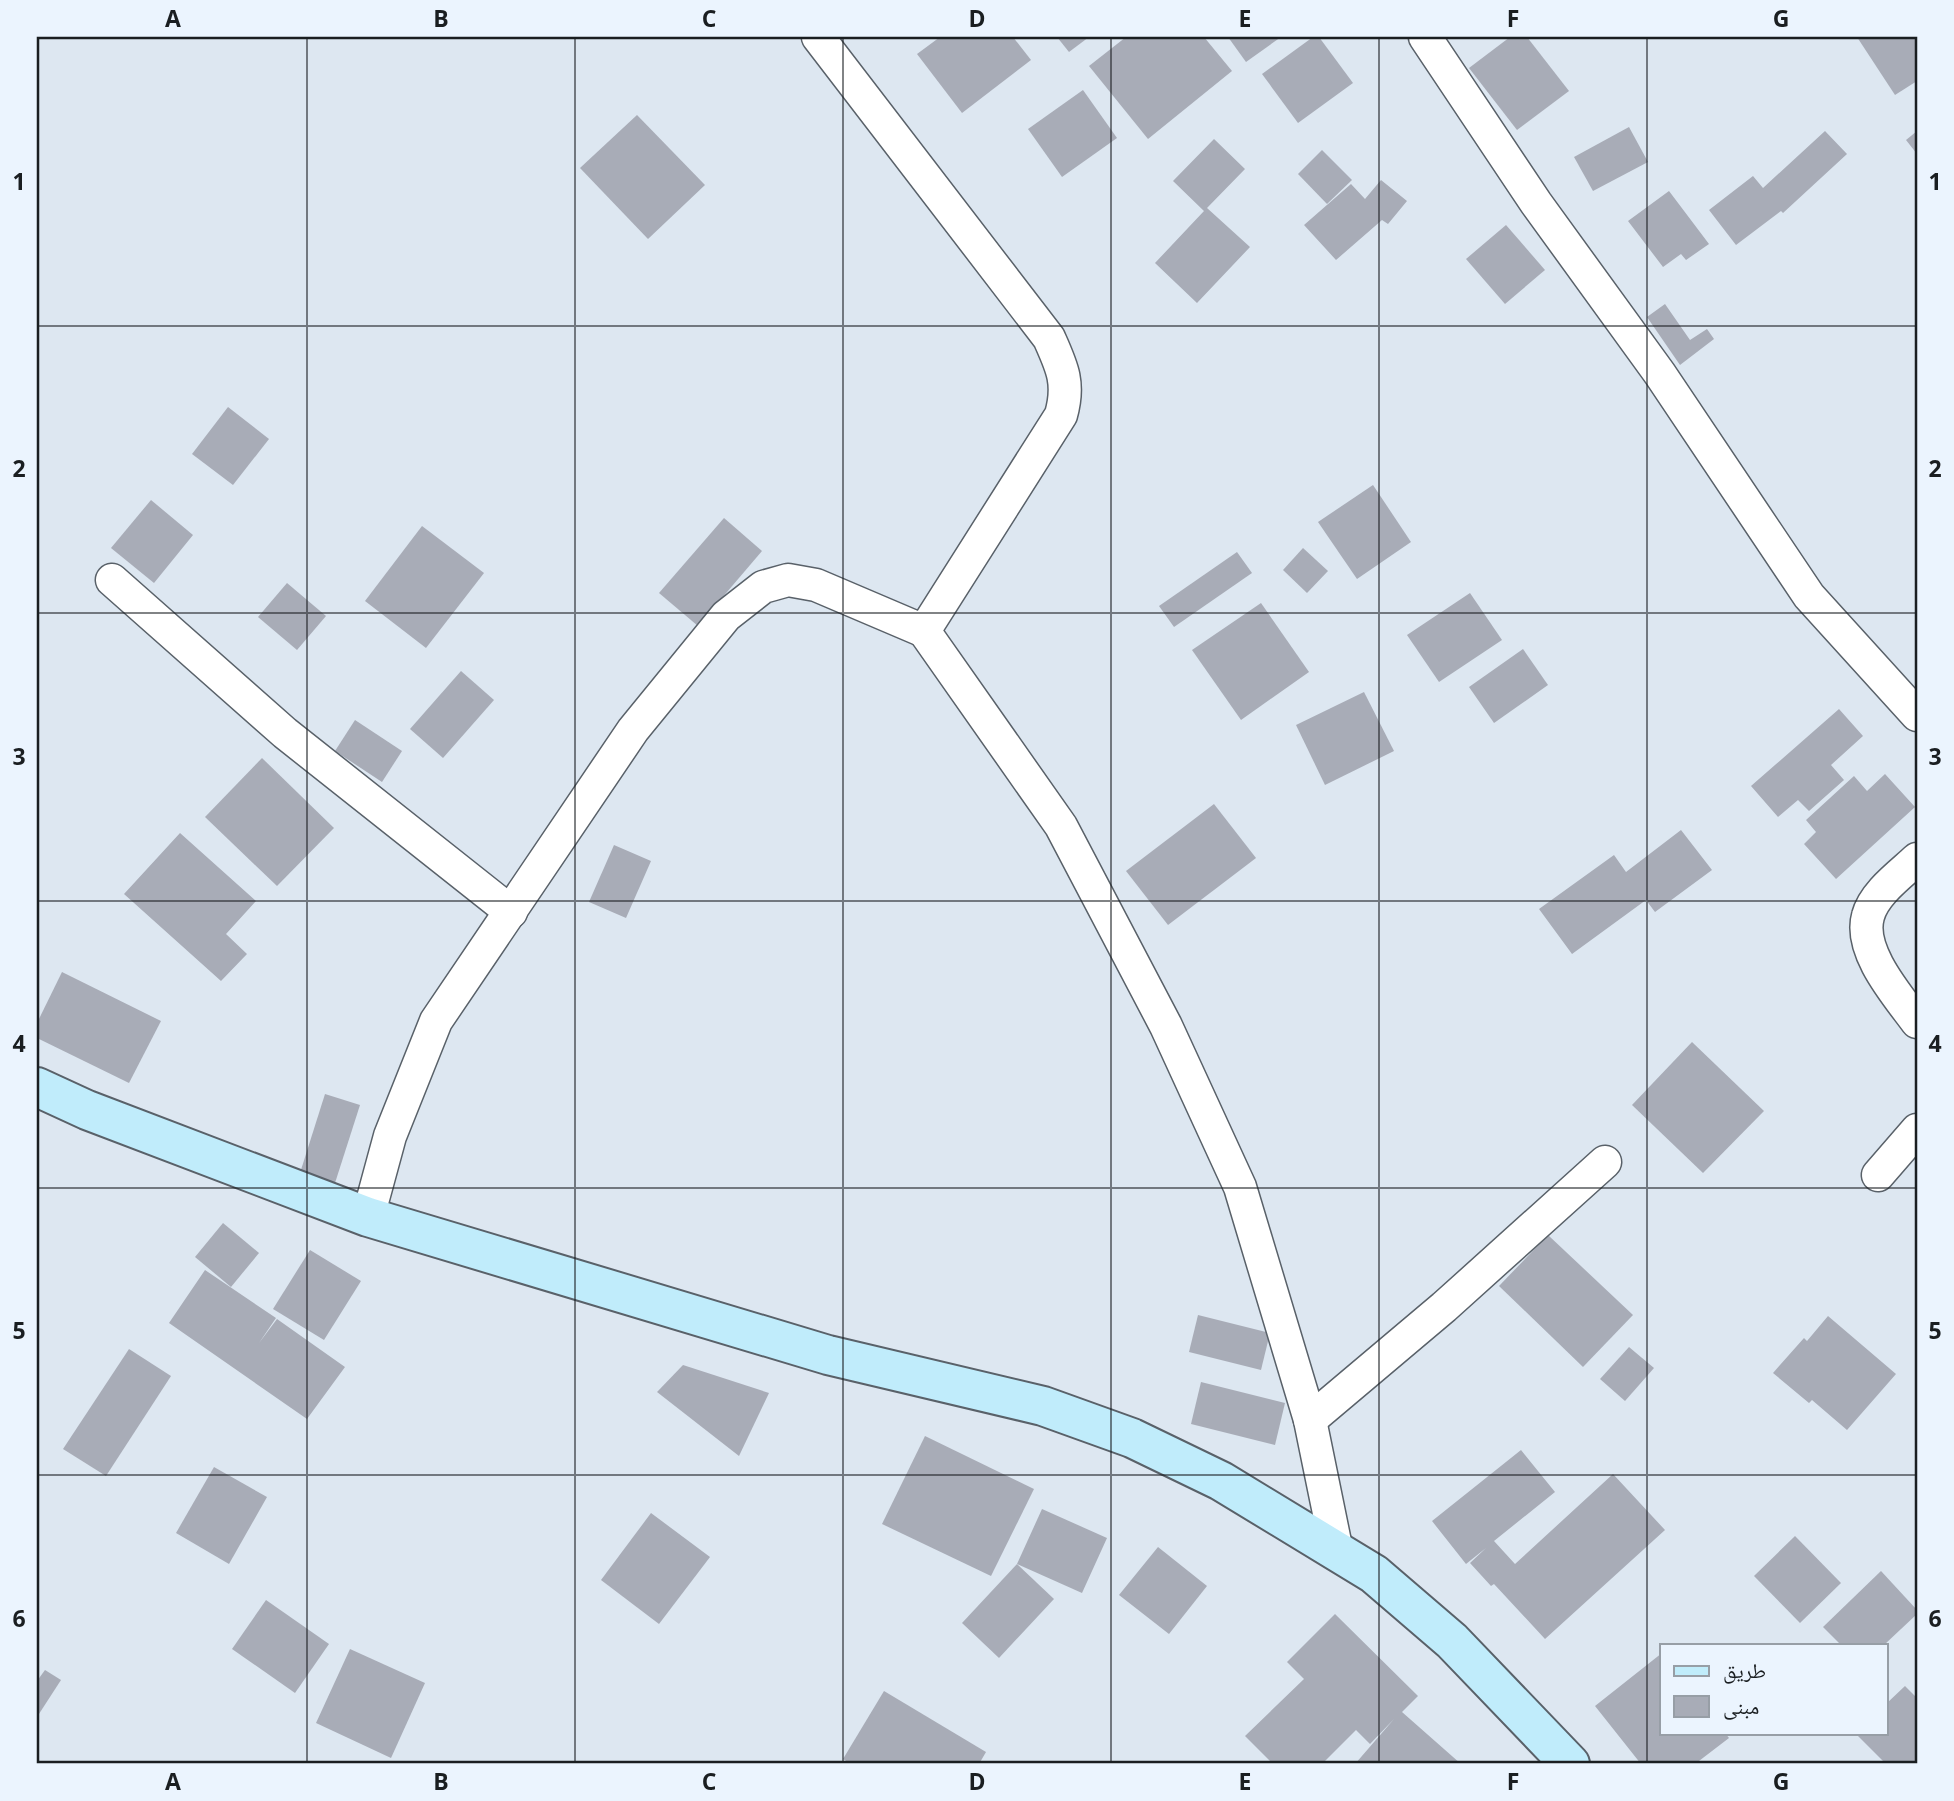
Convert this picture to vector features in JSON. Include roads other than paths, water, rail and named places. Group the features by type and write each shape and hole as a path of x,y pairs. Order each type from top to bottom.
{"main road":[{"path":"37,1087 87,1110 368,1217 828,1355 1043,1406 1132,1438 1222,1481 1374,1574 1452,1641 1570,1764"}],"street":[{"path":"818,37 1049,338 1063,370 1066,396 1061,415 924,631"},
{"path":"1425,37 1536,203 1660,374 1809,596 1917,715"},
{"path":"112,580 285,733 511,912"},
{"path":"368,1217 390,1136 436,1021 633,730 726,616 763,587 788,580 816,585 924,631 1061,826 1166,1026 1240,1187 1310,1420 1337,1552"},
{"path":"1917,859 1878,897 1867,916 1868,938 1882,975 1917,1022"},
{"path":"1878,1175 1917,1130"},
{"path":"1310,1420 1444,1307 1605,1162"}]}
